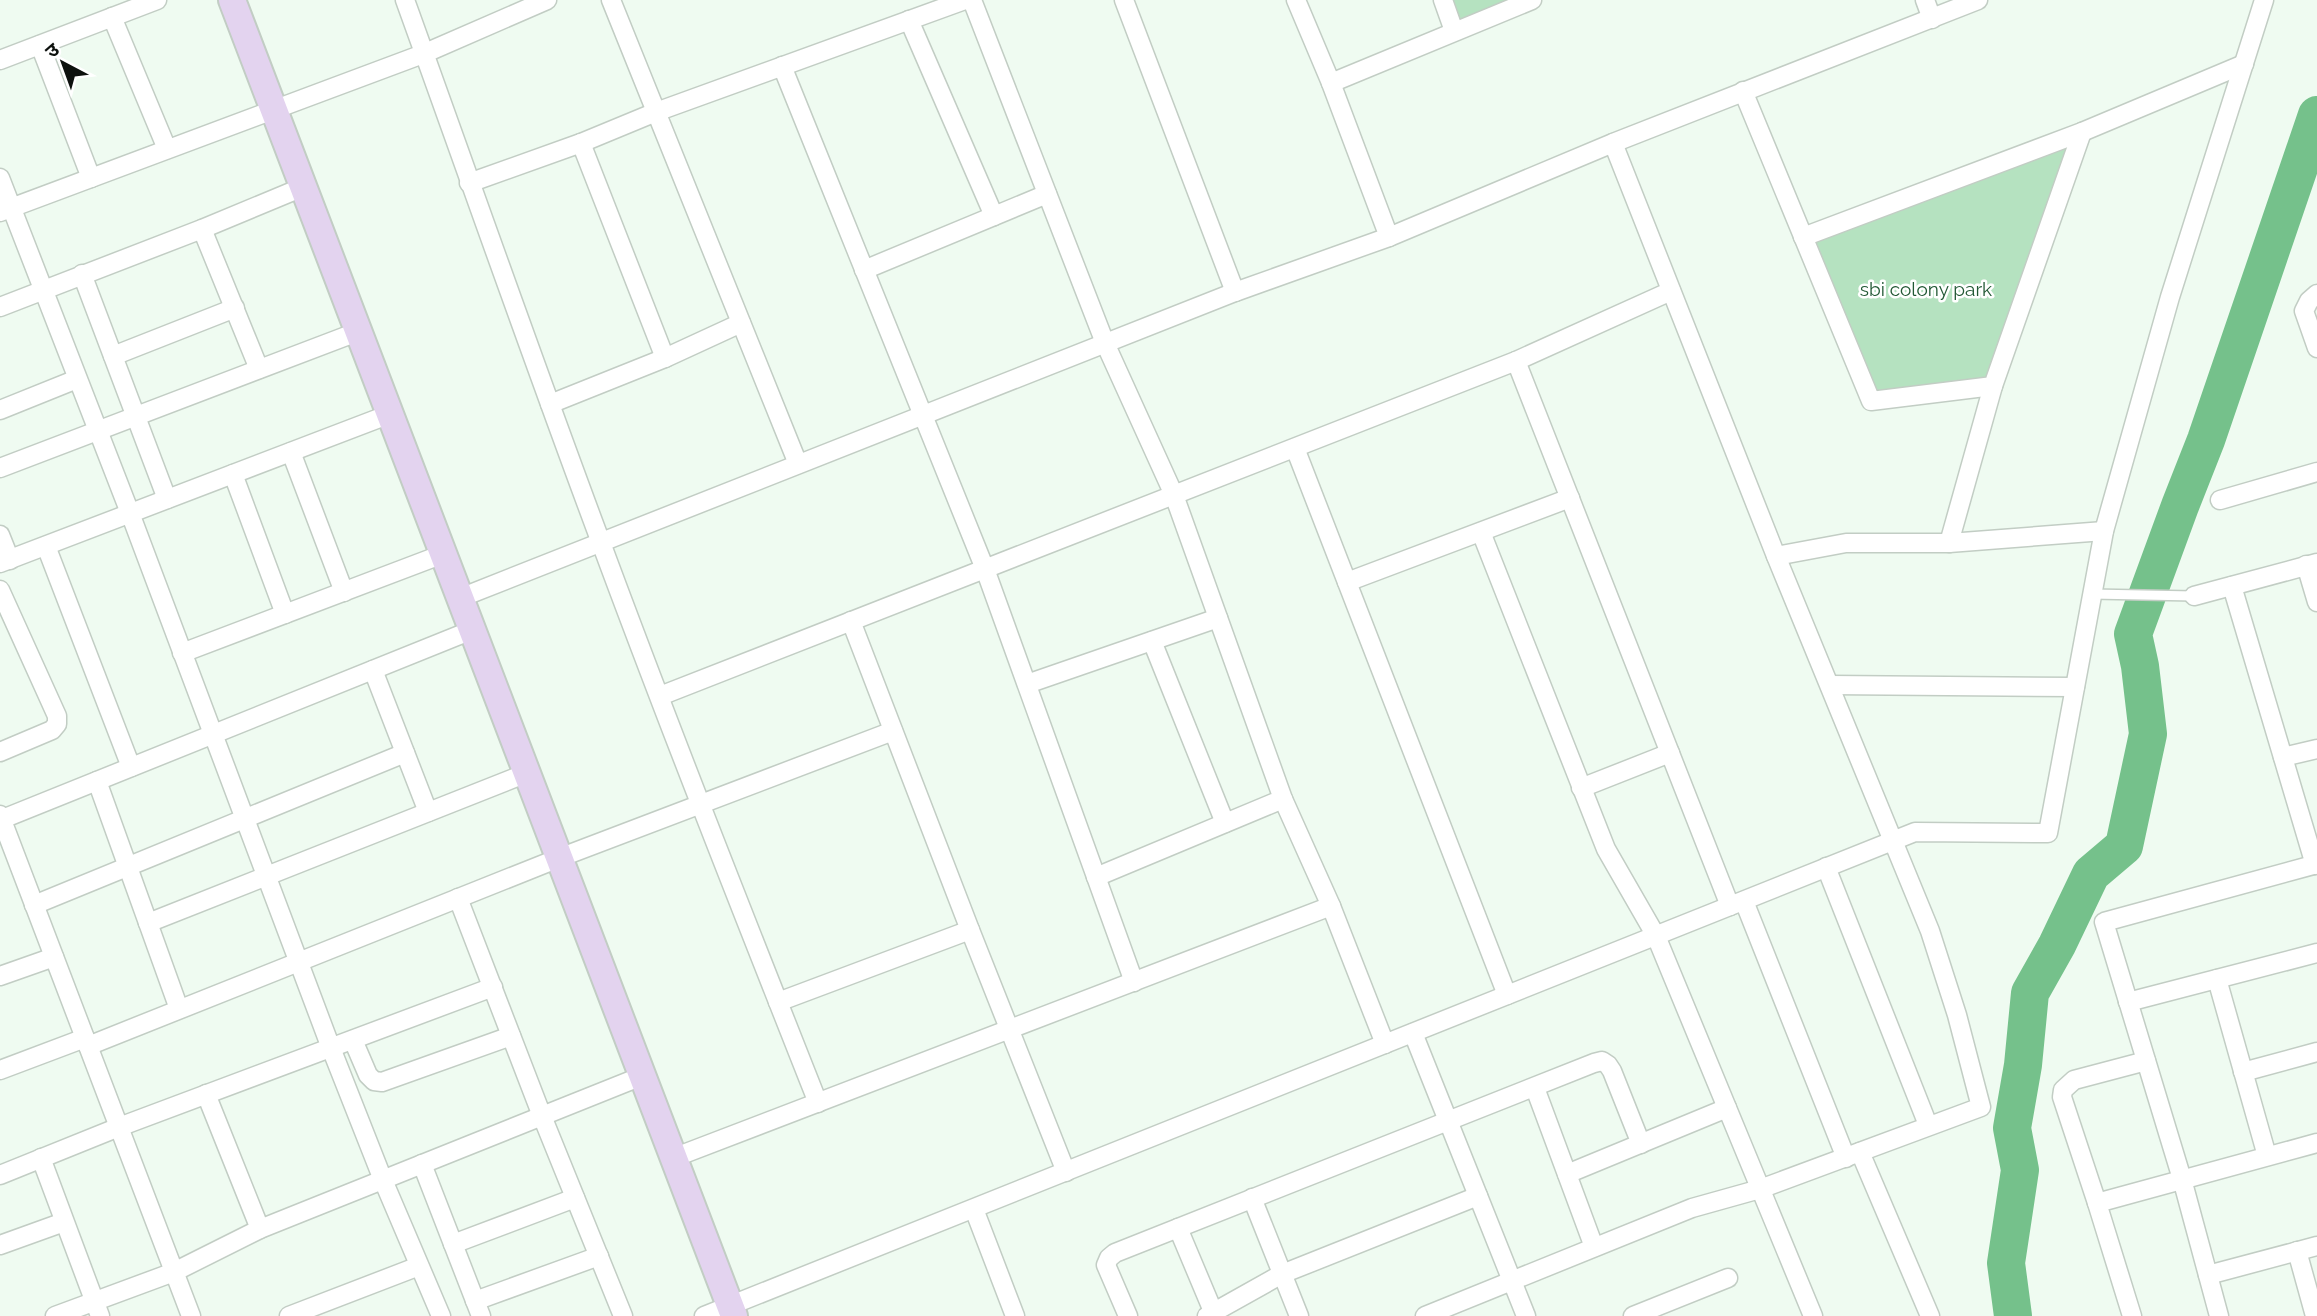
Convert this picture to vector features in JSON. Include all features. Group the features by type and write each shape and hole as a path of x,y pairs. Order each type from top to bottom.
{"street":[{"path":"0,60 157,0"},
{"path":"232,0 732,1311"},
{"path":"405,0 601,542 818,1103"},
{"path":"6,210 423,54 547,0"},
{"path":"611,0 798,464"},
{"path":"469,183 965,0"},
{"path":"972,0 1105,343 1174,495 1283,799 1331,906 1385,1044"},
{"path":"1124,0 1235,292"},
{"path":"1296,0 1331,83 1389,237"},
{"path":"1443,0 1454,31"},
{"path":"1331,83 1532,0"},
{"path":"1925,0 1932,19"},
{"path":"460,598 1235,292 1389,237 1613,142 1978,0"},
{"path":"704,1316 732,1311 974,1209 1915,832 2048,833 2104,531 2170,297 2264,0"},
{"path":"112,17 167,149"},
{"path":"909,20 994,216"},
{"path":"40,45 91,178"},
{"path":"1803,237 2082,132 2244,64"},
{"path":"782,66 985,569 1134,982"},
{"path":"1743,91 1871,401 1993,386"},
{"path":"1949,543 1993,386 2082,132"},
{"path":"1425,1316 1692,1208 1760,1189 1981,1107 1957,1015 1930,931 1776,556 1613,142"},
{"path":"581,143 665,358"},
{"path":"0,178 6,210 42,290 130,513 331,1048 441,1316"},
{"path":"0,307 303,187"},
{"path":"864,270 1047,194"},
{"path":"202,229 259,369"},
{"path":"82,274 167,499"},
{"path":"660,696 1517,361 1671,291"},
{"path":"2317,295 2309,301 2304,311 2317,348"},
{"path":"113,356 234,308"},
{"path":"550,404 665,358 741,323"},
{"path":"0,468 358,332"},
{"path":"1517,361 1670,753 1853,1155 1930,1316"},
{"path":"0,410 77,379"},
{"path":"0,535 5,561 390,414"},
{"path":"1295,448 1507,995"},
{"path":"291,452 344,592"},
{"path":"2220,499 2317,472"},
{"path":"233,474 285,614"},
{"path":"1347,582 1570,498"},
{"path":"1776,556 1846,543 1949,543 2104,531"},
{"path":"1481,532 1606,849 1656,936 1813,1316"},
{"path":"46,546 131,767"},
{"path":"182,653 443,554"},
{"path":"2194,596 2312,564 2317,602"},
{"path":"2219,1316 2182,1179 2104,922 2316,865 2232,586"},
{"path":"0,590 57,716 57,724 52,730 0,752"},
{"path":"1027,684 1218,618"},
{"path":"851,621 1066,1172"},
{"path":"191,1316 1,818 472,630"},
{"path":"1152,641 1224,823"},
{"path":"373,670 428,811"},
{"path":"1830,685 2075,687"},
{"path":"0,1070 179,1009 700,803 893,731"},
{"path":"2283,758 2317,749"},
{"path":"1581,788 1670,753"},
{"path":"34,905 405,754"},
{"path":"148,923 527,773"},
{"path":"97,781 179,1009"},
{"path":"1096,877 1283,799"},
{"path":"1826,867 1928,1125"},
{"path":"458,898 623,1316"},
{"path":"673,1158 1331,906"},
{"path":"778,1002 970,930"},
{"path":"2128,1002 2317,953"},
{"path":"0,976 54,957"},
{"path":"2217,979 2267,1156"},
{"path":"0,1175 206,1094 493,988"},
{"path":"1413,1033 1526,1316"},
{"path":"353,1040 368,1075 374,1082 382,1082 512,1036"},
{"path":"2243,1072 2317,1052"},
{"path":"1128,1316 1106,1265 1115,1253 1602,1061 1612,1071 1641,1143"},
{"path":"2132,1316 2062,1097 2063,1090 2074,1080 2146,1061"},
{"path":"55,1316 97,1309 260,1228 642,1076"},
{"path":"1535,1088 1594,1247"},
{"path":"206,1094 260,1228"},
{"path":"1567,1174 1727,1108"},
{"path":"2097,1203 2317,1143"},
{"path":"41,1158 97,1309"},
{"path":"422,1164 478,1308 599,1256"},
{"path":"1178,1227 1212,1315 1282,1274 1478,1196"},
{"path":"453,1244 575,1198"},
{"path":"1252,1198 1298,1316"},
{"path":"974,1209 1015,1316"},
{"path":"0,1245 64,1222"},
{"path":"2208,1275 2317,1246"},
{"path":"2297,1251 2315,1316"},
{"path":"292,1315 419,1266"},
{"path":"1633,1316 1728,1278"}],"lane":[{"path":"2092,594 2194,596"}],"green space":[{"path":"1443,0 1535,0 1455,32"},
{"name":"sbi colony park","path":"2073,131 1995,391 1873,405 1803,237"}],"waterway":[{"path":"2013,1316 2006,1263 2020,1170 2012,1128 2023,1065 2030,993 2057,945 2091,874 2124,846 2148,734 2140,666 2133,634 2206,440 2317,115"}]}
